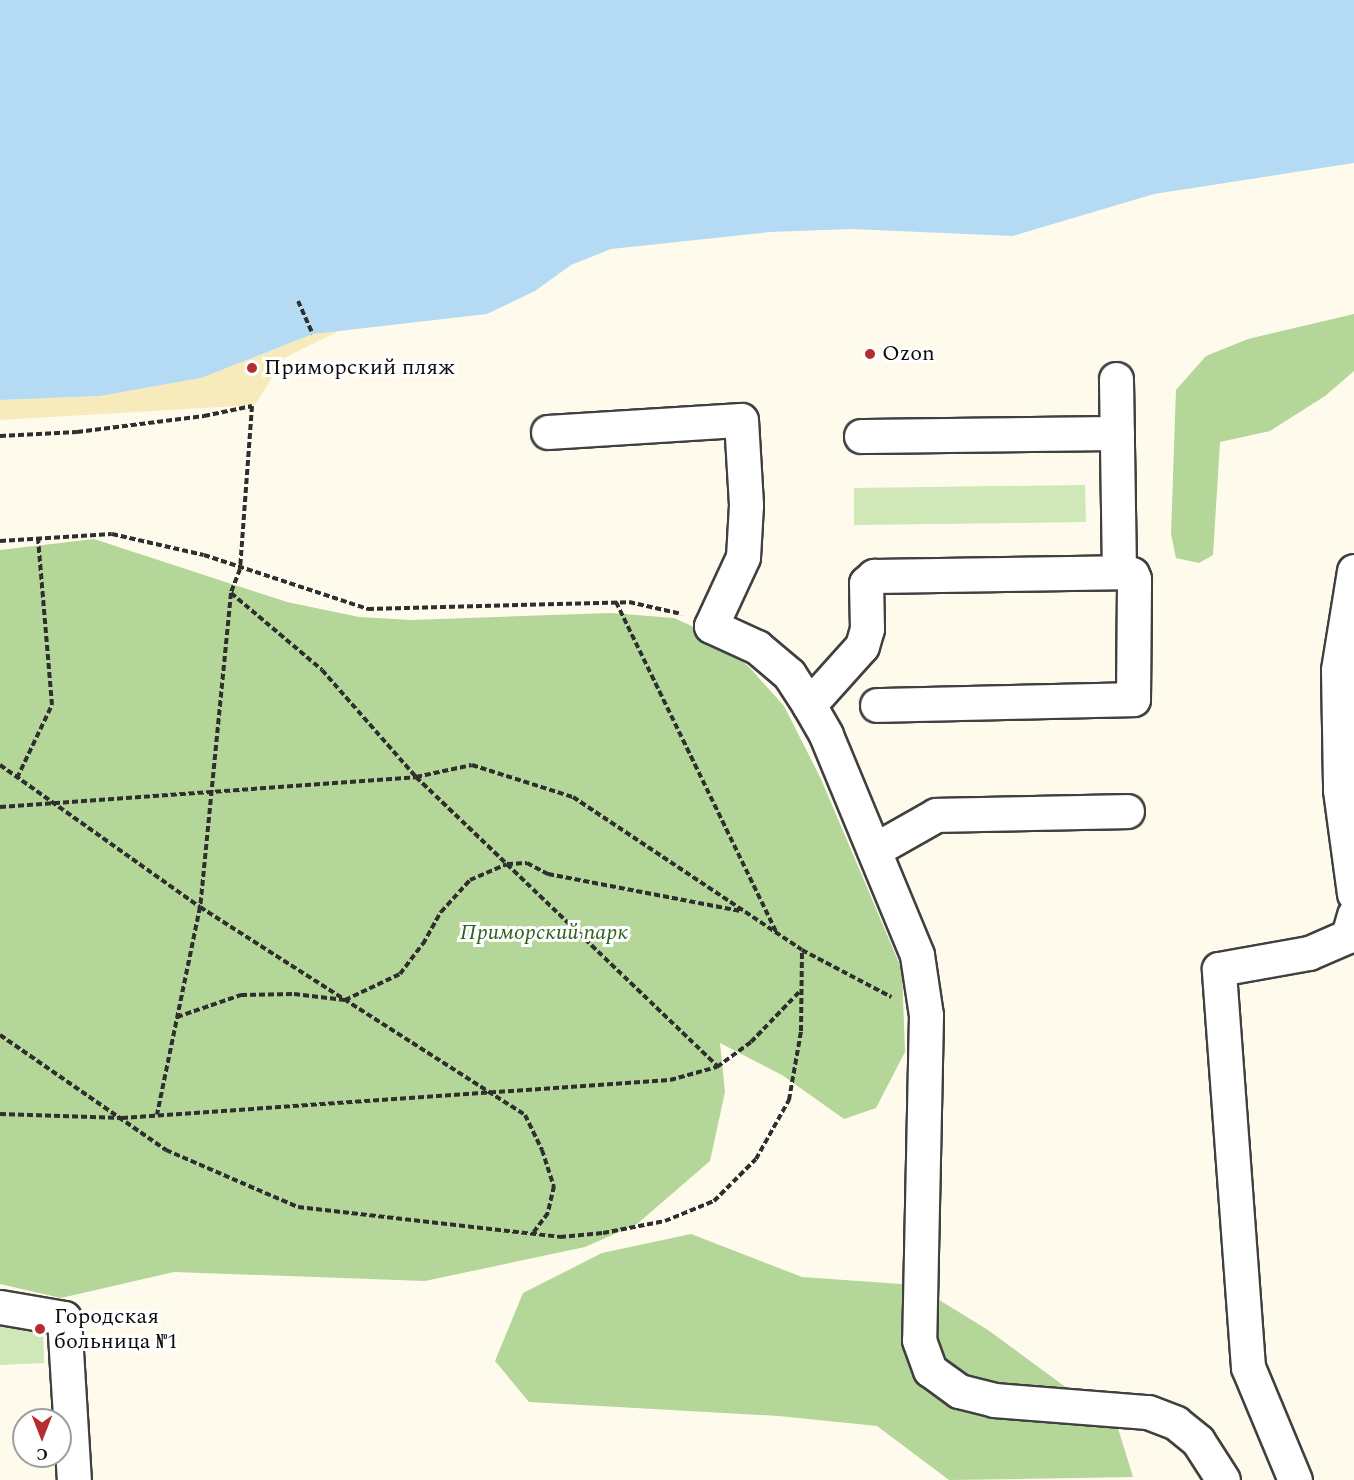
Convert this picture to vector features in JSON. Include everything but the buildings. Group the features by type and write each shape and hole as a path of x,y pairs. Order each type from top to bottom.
{"lane":[{"path":"1116,379 1119,572"},
{"path":"548,432 741,420 746,505 743,557 711,626 757,647 789,674 809,705 826,735 917,955 926,1016 919,1340 930,1370 959,1391 994,1400 1148,1412 1176,1423 1198,1441 1223,1480"},
{"path":"861,436 1117,433"},
{"path":"1354,571 1338,670 1354,894"},
{"path":"809,705 862,646 867,629 866,583 874,576 1119,572 1132,574 1134,579 1133,699 877,705"},
{"path":"874,850 936,815 1127,811"},
{"path":"1294,1480 1248,1368 1219,969 1309,953 1348,936 1354,915"},
{"path":"0,1307 64,1318 74,1480"}],"path":[{"path":"298,301 313,333"},
{"path":"0,436 76,432 204,416 252,406 240,569 231,593 200,907 157,1115"},
{"path":"0,541 112,534 204,555 240,569 368,609 616,602 673,610 711,626"},
{"path":"17,778 52,705 38,539"},
{"path":"231,593 322,670 416,777 717,1067"},
{"path":"616,602 777,934"},
{"path":"0,765 200,907 525,1115 542,1150 554,1186 548,1213 532,1233"},
{"path":"0,807 416,777 472,765 573,797 640,838 740,911 802,950 926,1016"},
{"path":"177,1017 241,995 294,994 345,1000 400,974 423,944 441,912 470,880 507,864 527,862 548,874 740,911"},
{"path":"0,1035 166,1150 298,1207 560,1237 603,1233 665,1221 714,1201 756,1159 789,1100 801,1031 802,950"},
{"path":"0,1114 122,1118 670,1080 717,1067 751,1042 802,989"}],"green space":[{"path":"1354,314 1354,371 1325,396 1270,431 1220,442 1213,555 1199,563 1176,558 1171,534 1176,390 1206,356 1248,339"},
{"path":"1085,485 1086,522 854,525 854,488"},
{"name":"Приморский парк","path":"94,539 287,602 359,617 412,620 611,613 674,618 714,636 750,668 784,706 821,779 902,970 905,1052 876,1108 844,1119 782,1075 720,1043 725,1092 710,1161 637,1224 585,1247 425,1281 174,1272 61,1298 0,1284 0,550"},
{"path":"691,1234 802,1277 915,1285 988,1330 1117,1425 1133,1477 949,1480 877,1426 779,1416 529,1402 495,1361 523,1293 602,1253"},
{"path":"0,1316 43,1323 44,1363 0,1365"}],"sand":[{"name":"Приморский пляж","path":"341,330 284,358 255,405 0,420 0,400 100,396 201,378 313,334"}],"water":[{"path":"0,0 1354,0 1354,163 1154,194 1013,236 851,229 770,232 611,249 571,265 535,291 487,314 313,334 201,378 100,396 0,400"}],"place":[{"name":"Ozon","path":"870,354"},
{"name":"Приморский пляж","path":"252,368"},
{"name":"Городская больница №1","path":"40,1329"}]}
